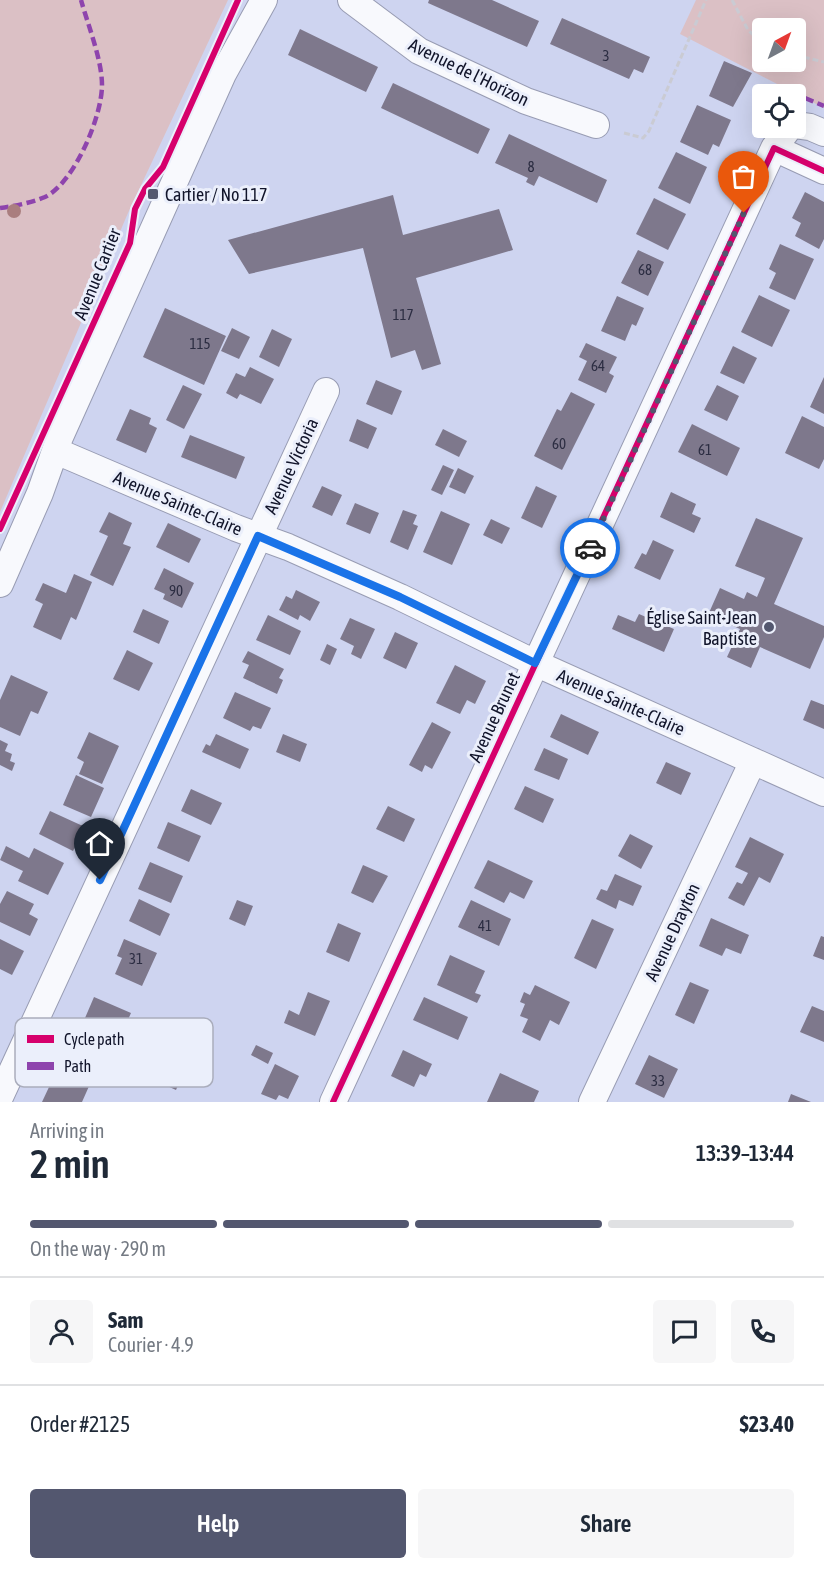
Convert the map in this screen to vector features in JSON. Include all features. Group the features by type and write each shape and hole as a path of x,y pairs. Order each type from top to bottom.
{"street":[{"name":"Avenue Cartier","path":"0,584 56,451 223,74 264,0"},
{"name":"Avenue de l'Horizon","path":"351,0 419,51 526,101 596,125"},
{"path":"806,126 824,133"},
{"name":"Avenue Brunet","path":"333,1102 774,148 782,138"},
{"path":"774,148 824,171"},
{"name":"Avenue Victoria","path":"36,1018 326,391"},
{"name":"Avenue Sainte-Claire","path":"56,451 400,597 535,663 824,793"},
{"name":"Avenue Drayton","path":"592,1102 753,761"},
{"name":"Avenue Victoria","path":"0,1097 15,1064"}],"path":[{"path":"624,134 638,139 643,138 649,131 706,0"},
{"path":"732,0 752,34"},
{"path":"806,58 824,62"}],"shaded area":[{"path":"0,0 228,0 128,213 0,512"},
{"path":"696,0 824,0 824,108 806,99 806,84 777,84 754,72 806,72 806,18 752,18 752,71 680,34"}],"building":[{"path":"429,0 492,0 539,21 527,47 428,3"},
{"path":"562,18 650,57 643,73 634,69 629,79 550,44"},
{"path":"300,29 378,67 366,92 288,55"},
{"path":"724,61 752,73 733,107 709,96"},
{"path":"393,83 490,129 478,154 381,108"},
{"path":"697,105 731,120 719,147 713,144 708,155 680,142"},
{"path":"509,134 607,180 597,203 539,176 534,186 526,182 528,178 495,163"},
{"path":"676,152 707,167 690,204 658,188"},
{"path":"805,192 824,202 824,239 819,249 795,236 801,223 792,218"},
{"path":"393,195 403,235 499,209 513,250 416,278 441,364 422,370 415,350 391,358 363,248 249,274 228,240"},
{"path":"654,198 686,214 668,250 636,234"},
{"path":"780,244 814,259 795,300 769,288 776,273 769,269"},
{"path":"638,250 664,262 648,296 621,283"},
{"path":"759,295 790,310 772,347 741,332"},
{"path":"617,296 644,308 636,326 632,324 625,341 601,331"},
{"path":"165,308 226,336 204,385 143,357"},
{"path":"232,328 250,337 239,359 221,351"},
{"path":"272,329 292,339 279,367 259,357"},
{"path":"586,343 617,357 609,373 614,376 606,393 578,380 587,361 579,357"},
{"path":"733,346 757,358 744,384 720,373"},
{"path":"250,367 274,379 261,404 240,394 237,399 226,393 236,373 245,377"},
{"path":"824,377 824,414 810,407"},
{"path":"376,380 402,391 392,415 366,404"},
{"path":"183,385 202,394 184,429 166,420"},
{"path":"717,385 739,396 727,421 704,410"},
{"path":"571,392 595,404 562,470 534,456 557,409 561,411"},
{"path":"130,409 151,418 149,424 157,428 146,453 116,440"},
{"path":"802,416 824,427 824,459 819,469 785,453"},
{"path":"357,419 377,428 368,449 349,441"},
{"path":"692,424 740,448 727,476 678,452"},
{"path":"443,429 467,441 459,457 435,445"},
{"path":"190,435 245,457 236,479 181,457"},
{"path":"443,465 454,470 442,495 431,490"},
{"path":"458,468 474,476 465,494 449,487"},
{"path":"322,486 342,495 332,516 312,507"},
{"path":"536,486 557,496 542,528 521,518"},
{"path":"671,492 696,504 692,514 701,518 694,533 660,517"},
{"path":"355,503 379,513 370,534 346,524"},
{"path":"403,510 417,515 413,524 418,526 408,550 390,542"},
{"path":"441,511 470,524 452,565 423,552"},
{"path":"109,512 132,523 123,544 131,547 113,586 90,575 108,536 99,532"},
{"path":"756,518 803,538 774,604 824,626 824,637 810,669 760,647 751,668 727,657 740,629 708,615 720,588 744,599 747,592 757,597 765,578 735,566"},
{"path":"491,519 510,528 502,544 483,535"},
{"path":"168,523 201,539 189,563 156,547"},
{"path":"653,540 674,550 660,580 634,568 642,553 646,555"},
{"path":"164,568 194,583 182,608 163,599 165,594 154,589"},
{"path":"74,574 92,582 76,620 71,617 61,640 33,627 43,604 35,600 43,583 66,593"},
{"path":"296,590 320,602 310,621 300,615 298,620 279,610 286,596 292,599"},
{"path":"143,609 169,621 159,644 133,632"},
{"path":"639,614 674,629 664,652 612,629 618,615 635,622"},
{"path":"268,615 301,631 290,655 256,640"},
{"path":"350,618 375,629 361,659 351,654 354,646 340,639"},
{"path":"395,632 418,643 406,669 383,658"},
{"path":"327,644 337,649 330,665 320,660"},
{"path":"127,650 153,663 139,691 113,679"},
{"path":"248,651 284,669 279,678 283,680 277,694 243,678 249,665 242,662"},
{"path":"455,665 486,681 475,704 467,700 460,714 436,703"},
{"path":"11,675 48,692 38,714 31,711 20,736 0,727 0,700"},
{"path":"235,692 271,708 261,729 253,726 250,731 223,718"},
{"path":"811,700 824,705 824,729 803,720"},
{"path":"561,714 599,732 588,755 550,737"},
{"path":"432,722 451,732 432,769 425,765 422,772 409,765"},
{"path":"89,732 119,746 102,784 79,774 84,762 77,758"},
{"path":"216,734 249,749 240,769 202,752 206,744 210,746"},
{"path":"283,734 307,744 300,762 276,752"},
{"path":"0,740 8,744 5,751 12,754 10,761 15,763 12,771 0,765"},
{"path":"544,748 568,759 559,780 534,770"},
{"path":"666,762 691,773 681,795 656,783"},
{"path":"76,775 104,788 91,817 63,805"},
{"path":"525,786 554,799 543,823 514,809"},
{"path":"191,789 222,803 211,825 181,811"},
{"path":"388,806 415,819 404,842 376,829"},
{"path":"50,811 85,827 73,851 39,834"},
{"path":"168,822 201,836 189,862 157,848"},
{"path":"630,834 653,846 641,869 618,856"},
{"path":"750,837 784,854 770,883 759,877 744,906 728,898 737,882 742,884 748,873 735,867"},
{"path":"6,846 29,858 34,848 64,863 48,895 18,881 23,871 0,860"},
{"path":"488,860 533,881 524,899 510,892 504,903 474,888"},
{"path":"150,862 183,876 171,903 138,889"},
{"path":"363,865 388,876 373,903 351,893"},
{"path":"615,874 642,886 633,906 619,900 616,909 596,899 601,889 607,891"},
{"path":"7,891 34,904 29,914 38,919 30,936 0,922 0,904"},
{"path":"139,899 170,914 160,936 129,921"},
{"path":"237,900 253,906 245,926 229,919"},
{"path":"471,900 511,919 499,946 458,927"},
{"path":"711,918 749,935 741,954 726,948 722,956 699,946"},
{"path":"592,919 614,929 596,969 574,958"},
{"path":"338,923 361,933 349,962 326,952"},
{"path":"821,936 824,937 824,960 813,956"},
{"path":"0,939 24,951 12,975 0,969"},
{"path":"124,939 157,953 142,986 115,974 122,958 117,956"},
{"path":"450,955 485,971 475,993 481,995 477,1003 437,985"},
{"path":"690,982 709,990 694,1024 675,1015"},
{"path":"535,985 570,1002 559,1025 550,1020 540,1041 522,1032 528,1019 520,1016 525,1004 520,1002 524,992 530,995"},
{"path":"308,992 330,1001 315,1036 284,1023 289,1010 299,1015"},
{"path":"94,997 131,1013 129,1018 85,1018"},
{"path":"424,997 468,1017 458,1040 413,1020"},
{"path":"812,1006 824,1011 824,1042 800,1032"},
{"path":"256,1045 273,1053 268,1064 251,1055"},
{"path":"403,1050 432,1064 426,1077 420,1074 414,1087 391,1076"},
{"path":"649,1055 678,1069 664,1098 635,1084"},
{"path":"275,1064 299,1076 288,1099 279,1095 276,1100 261,1094"},
{"path":"500,1073 539,1091 534,1102 487,1102"},
{"path":"49,1087 89,1087 82,1102 42,1102"},
{"path":"791,1094 811,1102 788,1102"}],"marked path":[{"path":"0,208 40,199 56,189 76,164 92,131 102,85 97,54 81,0"},
{"path":"806,98 824,106"}],"cycle path":[{"path":"0,529 130,243 135,209 145,189 163,167 238,0"},
{"path":"333,1102 774,148 824,171"}],"way so far":[{"path":"590,548 744,213"}],"place":[{"name":"Cartier / No 117","path":"153,194"},
{"name":"Église Saint-Jean Baptiste","path":"769,627"}],"route":[{"path":"100,880 258,536 400,597 535,663 590,548"}]}
